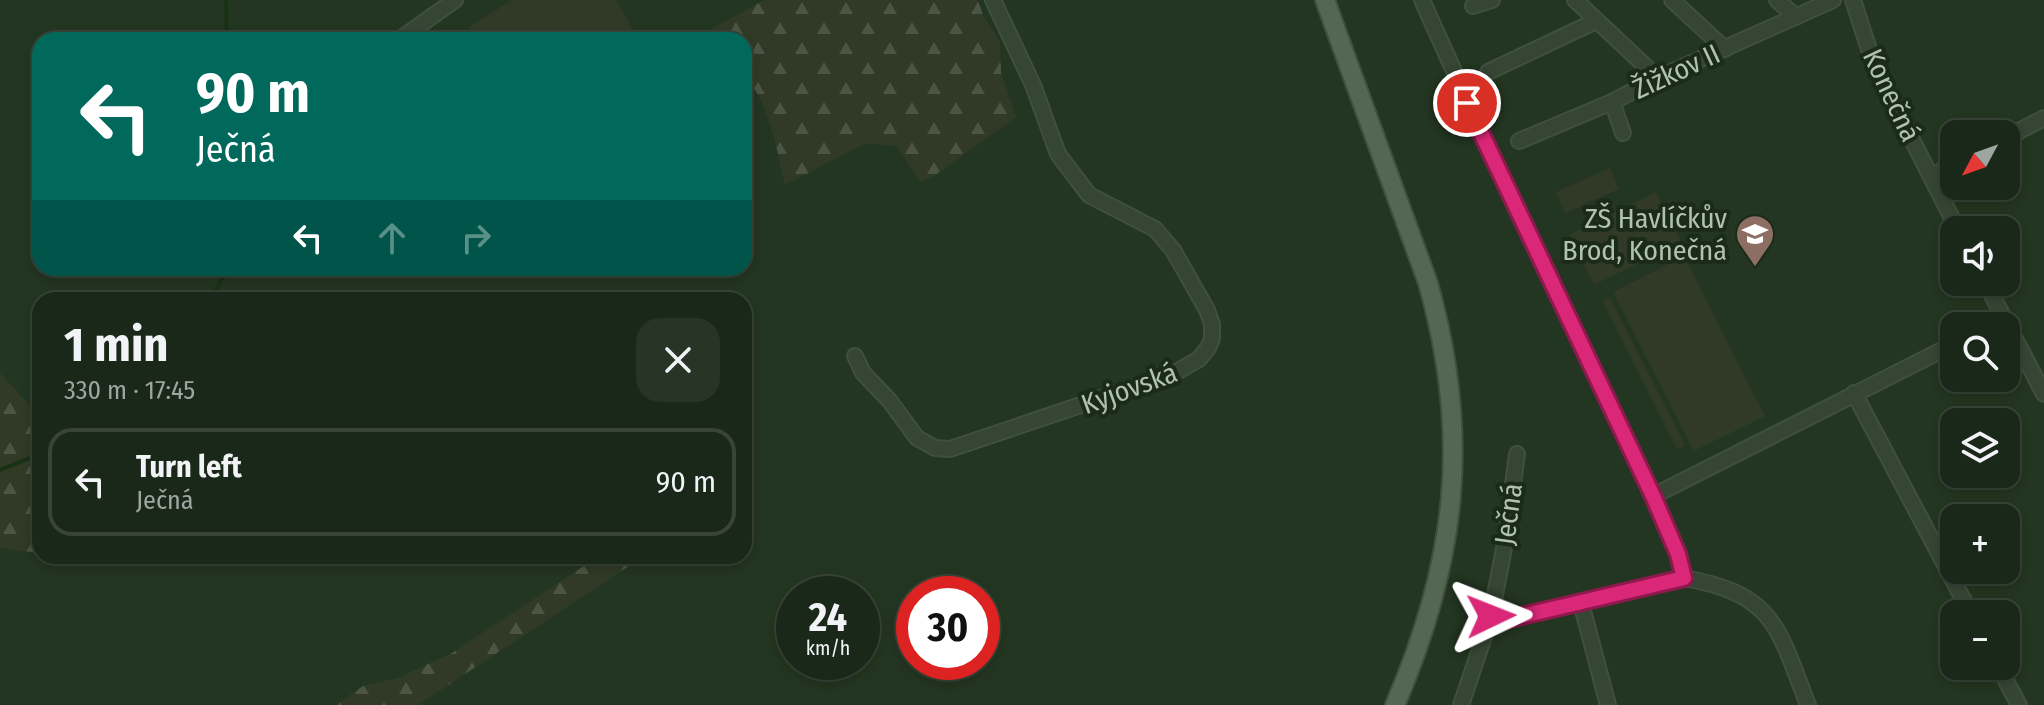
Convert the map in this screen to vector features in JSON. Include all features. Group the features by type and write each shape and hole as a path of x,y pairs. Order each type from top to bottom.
{"main road":[{"path":"1325,0 1423,269 1438,321 1451,397 1453,469 1444,559 1430,614 1395,705"}],"street":[{"path":"410,32 455,0"},
{"name":"Kyjovská","path":"855,356 863,373 889,400 917,438 935,448 950,449 1173,374 1199,359 1212,339 1212,324 1207,310 1173,250 1155,229 1089,195 1058,154 1033,85 993,0"},
{"path":"1422,0 1505,185 1653,496 1678,554 1684,578"},
{"path":"1473,6 1492,0"},
{"path":"1575,0 1658,78"},
{"path":"1672,0 1725,49"},
{"path":"1777,0 1796,17"},
{"name":"Žižkov II","path":"1519,141 1612,102 1658,78 1833,0"},
{"name":"Konečná","path":"1853,0 1874,65 1951,216"},
{"path":"1488,72 1596,21"},
{"path":"1612,102 1623,133"},
{"path":"2020,131 2044,118"},
{"path":"1931,176 1940,172"},
{"path":"1653,496 1940,351"},
{"path":"2020,357 2044,394"},
{"path":"1854,393 1964,600"},
{"name":"Ječná","path":"1461,705 1491,616 1506,538 1517,454"},
{"path":"1491,616 1505,620 1684,578 1722,589 1765,611 1782,638 1808,705"},
{"path":"1581,603 1608,705"},
{"path":"2006,680 2019,705"}],"green space":[{"path":"512,0 616,0 634,32 471,32 469,27"},
{"path":"764,0 978,0 1000,43 1001,72 1016,117 931,178 920,182 897,146 866,143 785,185 766,113 752,85 752,32 706,32"},
{"path":"1610,168 1619,189 1565,213 1556,192"},
{"path":"1656,192 1681,242 1594,285 1569,235"},
{"path":"1684,256 1765,416 1694,451 1613,292"},
{"path":"1610,298 1685,445 1677,449 1603,302"},
{"path":"0,373 32,408 32,552 0,548"},
{"path":"587,564 632,564 418,705 336,705 363,686 398,678 452,653"}],"waterway":[{"path":"226,0 227,32"},
{"path":"214,292 224,276"},
{"path":"0,470 32,457"}],"place":[{"name":"ZŠ Havlíčkův Brod, Konečná","path":"1755,268"}],"route":[{"path":"1467,103 1653,496 1678,554 1684,578 1505,620 1491,616"}]}
